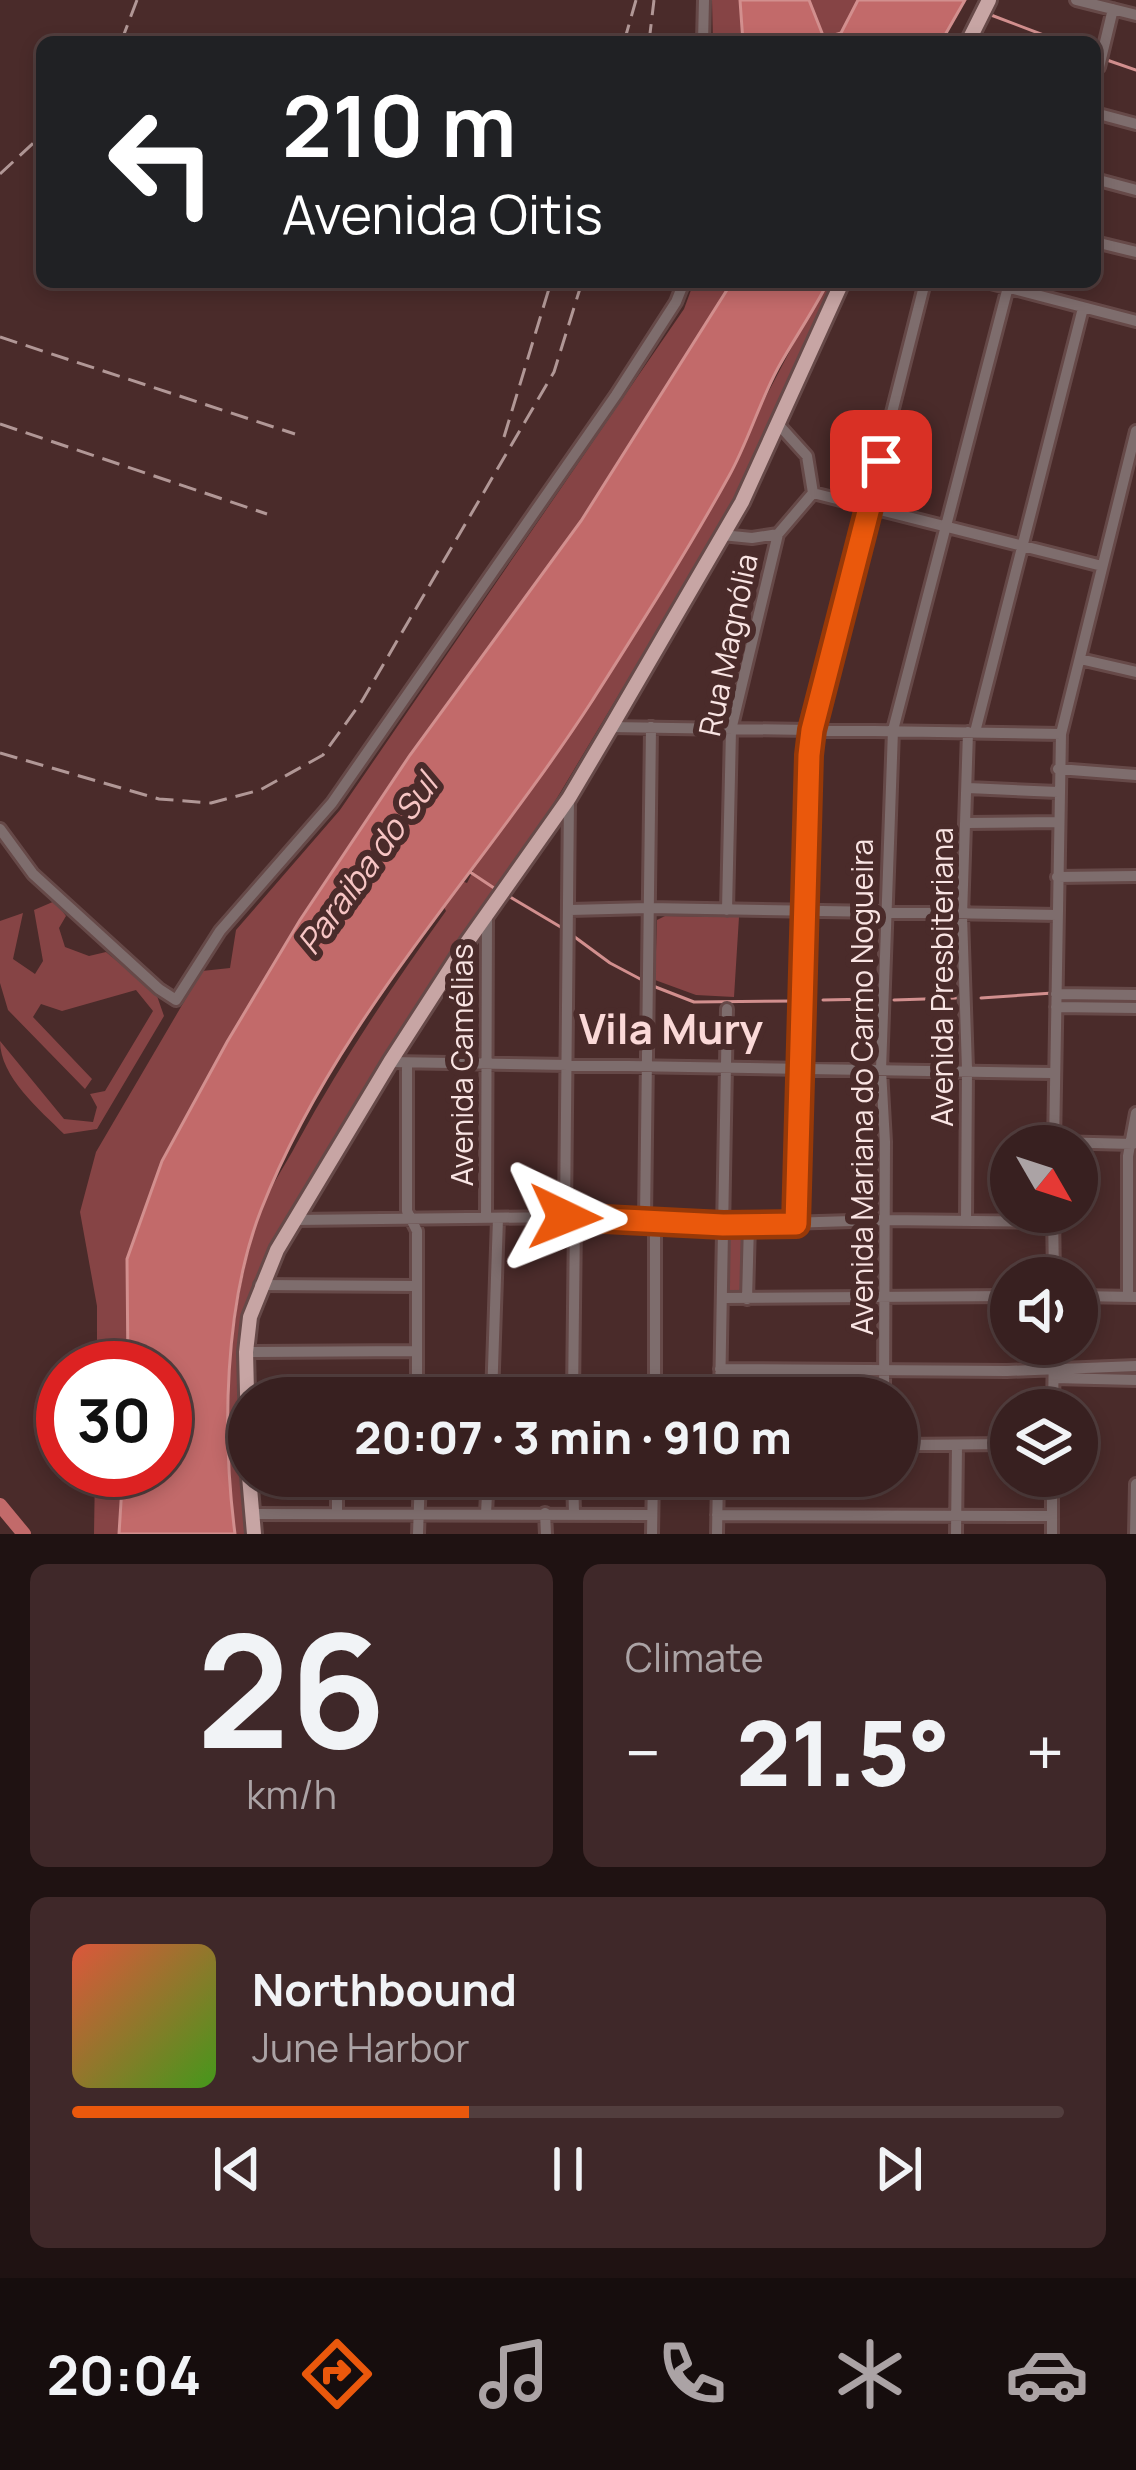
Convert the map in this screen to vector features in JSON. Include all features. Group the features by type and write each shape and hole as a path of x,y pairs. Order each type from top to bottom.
{"main road":[{"path":"971,36 989,1"},
{"path":"246,1377 250,1317 260,1285 295,1220 389,1062 569,799 722,535 779,425 839,288"},
{"path":"250,1497 254,1534"}],"street":[{"path":"703,36 704,0"},
{"path":"1076,0 1136,15"},
{"path":"1101,57 1113,9"},
{"path":"1101,115 1136,124"},
{"path":"1101,181 1136,190"},
{"path":"1101,243 1136,252"},
{"path":"0,829 33,874 158,989 176,1000 220,931 332,803 626,380 681,288"},
{"path":"796,1224 812,730 924,288"},
{"name":"Avenida Mariana do Carmo Nogueira","path":"885,1377 881,1070 893,730 1008,288"},
{"path":"1012,288 1136,321"},
{"name":"Avenida Presbiteriana","path":"966,1222 962,916 972,732 1083,308"},
{"path":"722,535 778,534 813,493 807,456 779,425"},
{"path":"1053,1125 1061,734 1136,431"},
{"path":"813,493 1102,566"},
{"name":"Rua Magnólia","path":"727,910 731,730 778,534"},
{"path":"1080,659 1136,672"},
{"path":"611,727 1061,734"},
{"path":"651,727 645,1066 654,1377"},
{"path":"1058,769 1136,775"},
{"path":"968,788 1058,792"},
{"path":"569,799 573,1377"},
{"path":"967,823 1058,822"},
{"path":"1057,877 1136,876"},
{"path":"570,917 648,908 1057,915"},
{"name":"Avenida Camélias","path":"487,913 492,1377"},
{"path":"1056,1000 1136,995"},
{"path":"1056,1000 1136,1008"},
{"path":"720,1377 727,1009"},
{"path":"389,1062 1052,1073"},
{"path":"407,1064 409,1217 417,1229 417,1377"},
{"path":"1098,1296 1132,1297 1136,1113"},
{"path":"1098,1144 1132,1144"},
{"path":"295,1220 570,1218 723,1225 990,1221"},
{"path":"747,1299 749,1224"},
{"path":"260,1285 416,1286"},
{"path":"723,1298 990,1296"},
{"path":"246,1352 416,1352"},
{"path":"1054,1365 1054,1389"},
{"path":"1054,1373 1136,1366"},
{"path":"720,1369 885,1368 1136,1380"},
{"path":"918,1445 990,1444"},
{"path":"956,1534 957,1445"},
{"path":"1135,1534 1136,1484"},
{"path":"337,1497 337,1514"},
{"path":"418,1534 421,1497"},
{"path":"486,1513 487,1497"},
{"path":"574,1497 574,1513"},
{"path":"652,1497 652,1534"},
{"path":"717,1497 717,1534"},
{"path":"1052,1497 1052,1534"},
{"path":"251,1514 652,1515"},
{"path":"544,1514 546,1534"},
{"path":"717,1515 1052,1516"}],"shaded area":[{"path":"712,0 740,0 743,36 713,36"},
{"path":"809,0 858,0 841,33 822,36"},
{"path":"692,288 728,288 581,521 410,755 300,920 162,1161 128,1258 128,1341 97,1341 97,1306 80,1212 96,1152 202,971 230,968 236,930 340,810 684,309"},
{"path":"823,288 829,288 724,519 548,813 367,1083 303,1189 254,1283 238,1339 240,1377 230,1377 248,1254 267,1197 349,1054 446,911 436,892 446,875 467,883 473,871 461,860 690,541"},
{"path":"55,901 66,916 59,928 65,947 89,956 106,952 156,993 164,1016 97,1129 64,1134 14,1080 0,1041 64,1119 93,1122 97,1107 90,1094 105,1091 153,1011 136,990 62,1011 41,1004 33,1017 92,1079 85,1089 8,1010 0,983 0,921 23,913 13,959 35,974 43,961 34,910"},
{"path":"665,916 739,917 734,997 696,995 655,980 657,920"},
{"path":"726,1230 747,1232 744,1294 726,1293"},
{"path":"95,1497 121,1497 119,1534 94,1534"},
{"path":"232,1497 246,1497 248,1534 235,1534"}],"water":[{"path":"740,0 809,0 823,36 743,36"},
{"path":"858,0 965,0 944,36 831,36 841,33"},
{"name":"Paraiba do Sul","path":"728,288 825,288 778,368 729,476 645,617 549,764 370,1010 292,1141 249,1247 233,1328 228,1497 232,1497 235,1534 119,1534 121,1497 192,1497 192,1341 128,1341 127,1259 162,1161 300,920 410,755 581,521"}],"waterway":[{"path":"991,15 1046,36"},
{"path":"1104,59 1136,70"},
{"path":"470,872 497,890"},
{"path":"505,894 564,929"},
{"path":"572,935 644,981"},
{"path":"653,986 694,1002 798,1001"},
{"path":"981,998 1053,993"},
{"path":"894,1000 956,998"},
{"path":"823,1000 873,999"},
{"path":"0,1505 24,1534"}],"railway":[{"path":"123,36 137,0"},
{"path":"626,36 636,0"},
{"path":"650,36 654,0"},
{"path":"0,174 36,141"},
{"path":"504,437 549,288"},
{"path":"0,753 159,799 211,803 260,790 323,755 362,701 554,372 580,288"},
{"path":"0,337 295,434"},
{"path":"0,424 267,514"}],"district":[{"name":"Vila Mury","path":"671,1029"}],"route":[{"path":"565,1217 796,1224 809,755 881,461"}]}
